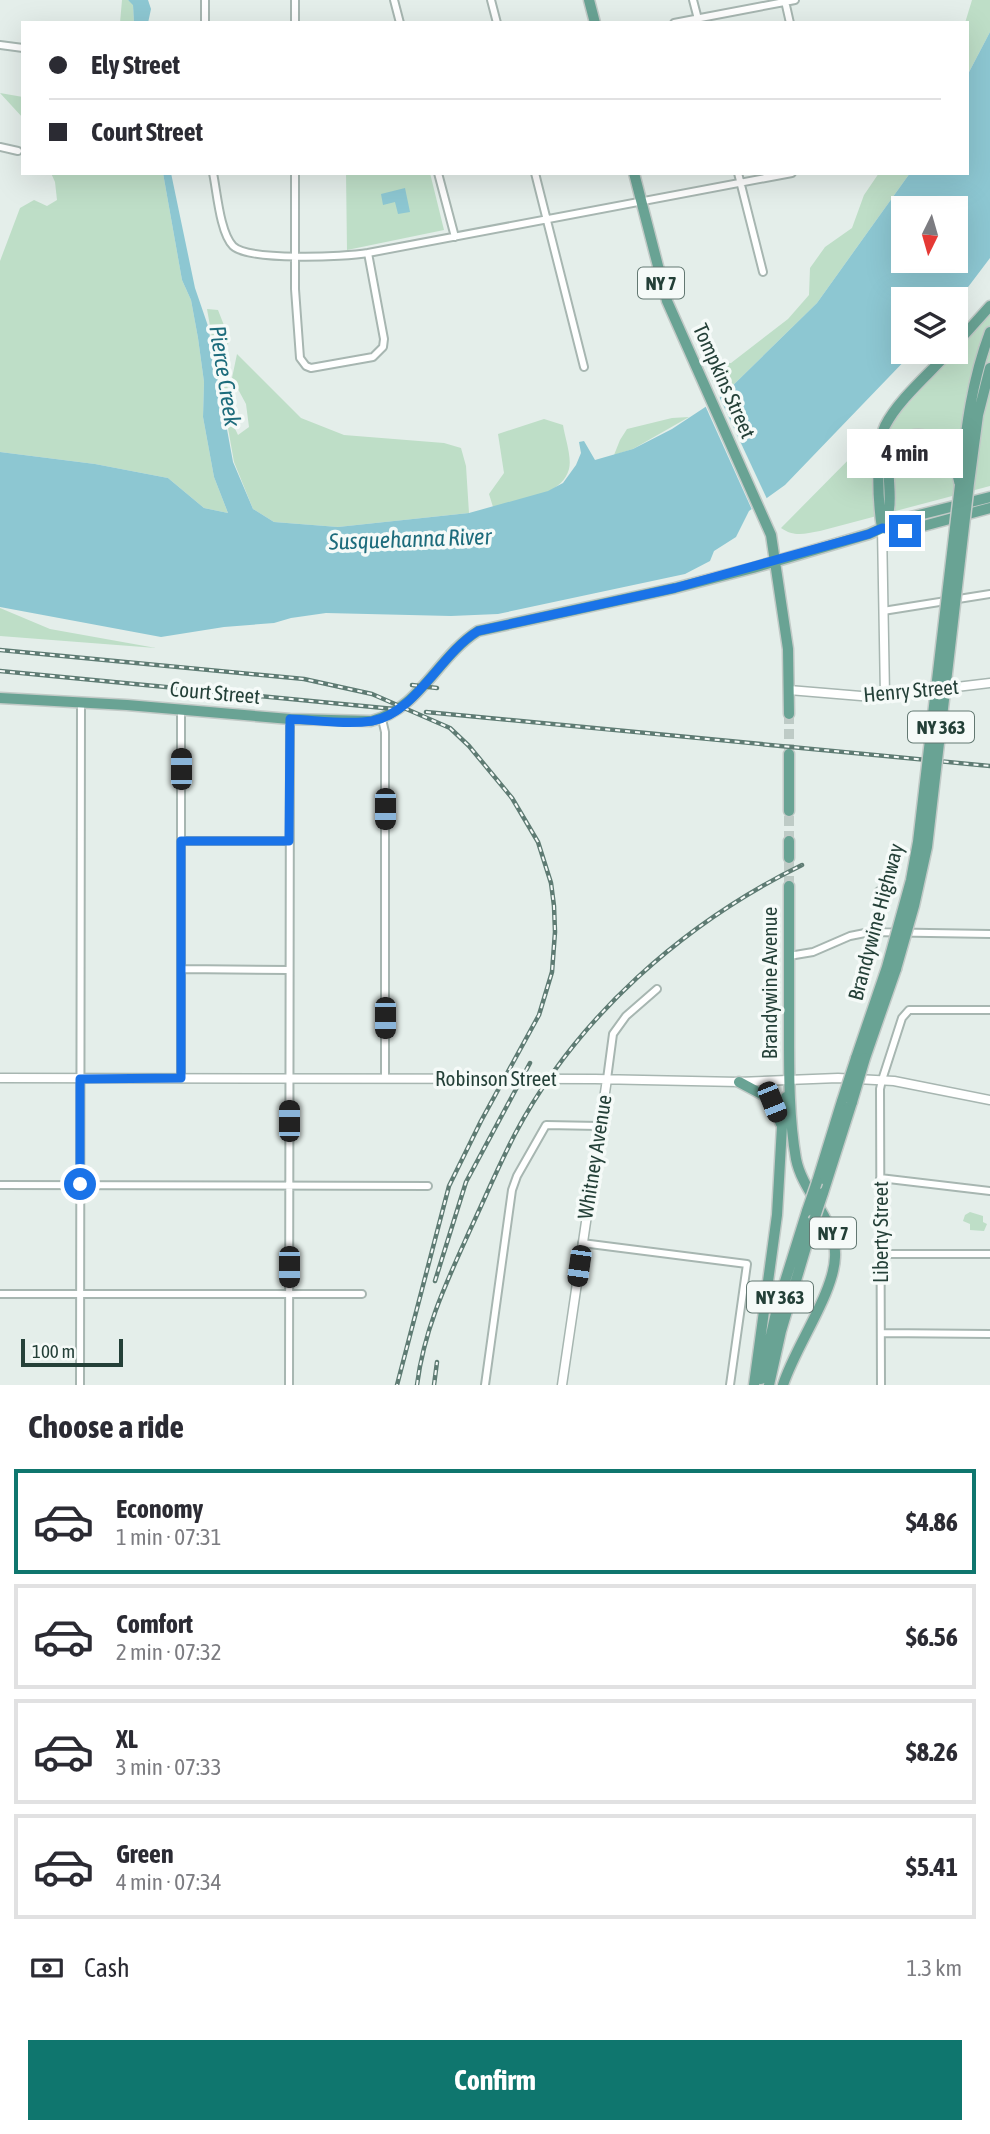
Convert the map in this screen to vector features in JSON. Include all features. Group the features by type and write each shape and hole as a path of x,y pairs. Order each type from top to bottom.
{"main road":[{"path":"589,0 594,21"},
{"name":"Tompkins Street","path":"634,175 667,301 767,521 777,561"},
{"path":"968,331 990,306"},
{"name":"Brandywine Highway","path":"769,1385 781,1331 847,1102 915,906 926,856 965,484 969,404 977,368 990,332"},
{"path":"882,528 879,510 879,459 884,428 898,408 938,364"},
{"name":"Brandywine Highway","path":"965,484 979,408 990,368"},
{"path":"974,440 990,385"},
{"path":"882,528 888,509 889,457 893,448 904,439 921,435 943,443 965,484"},
{"path":"382,719 407,703 458,645 478,631 675,588 869,534 903,519 990,497"},
{"path":"882,528 905,531 990,508"},
{"name":"NY 7","path":"777,561 788,649 789,714"},
{"name":"Court Street","path":"0,698 181,709 290,719 363,722 382,719"},
{"path":"789,754 789,811"},
{"path":"789,841 789,858"},
{"name":"Brandywine Avenue","path":"789,886 789,1079"},
{"name":"NY 7","path":"754,1385 777,1215 782,1126 789,1079"},
{"name":"NY 7","path":"783,1385 794,1355 829,1284 835,1257 831,1229 799,1167 789,1079"},
{"path":"739,1082 769,1098 782,1126"},
{"name":"Brandywine Highway","path":"760,1385 778,1304 807,1211 847,1102"}],"street":[{"path":"205,0 205,21"},
{"path":"295,0 295,21"},
{"path":"394,0 399,21"},
{"path":"491,0 496,21"},
{"path":"693,0 698,21 795,0"},
{"path":"785,1 790,21"},
{"path":"0,45 21,48"},
{"path":"0,147 18,151"},
{"path":"213,175 225,233 233,247 257,255 332,257 368,253 780,175"},
{"path":"295,175 299,347 300,358 306,366 311,368 373,357 383,347 384,339 368,253"},
{"path":"439,175 455,237"},
{"path":"535,175 584,367"},
{"path":"738,175 762,272"},
{"path":"882,528 885,696"},
{"path":"883,611 990,594"},
{"name":"Henry Street","path":"789,690 867,697 990,682"},
{"path":"80,1385 81,702"},
{"path":"181,709 181,1078"},
{"path":"289,1385 290,719"},
{"path":"382,719 385,732 385,1079"},
{"path":"181,841 289,841"},
{"path":"879,891 881,932"},
{"path":"789,957 813,952 859,933 990,934"},
{"path":"181,969 289,970"},
{"name":"Whitney Avenue","path":"562,1385 613,1034 626,1016 657,989"},
{"name":"Liberty Street","path":"881,1385 882,1080 902,1018 909,1010 990,1010"},
{"name":"Robinson Street","path":"0,1079 607,1079 739,1082 838,1078 882,1080 990,1100"},
{"path":"485,1385 512,1190 517,1176 546,1125 600,1126"},
{"path":"880,1178 990,1191"},
{"path":"0,1185 428,1186"},
{"path":"582,1243 747,1264 730,1385"},
{"path":"881,1254 990,1254"},
{"path":"0,1294 362,1294"},
{"path":"881,1333 990,1334"}],"green space":[{"path":"122,0 128,0 133,4 134,21 120,21"},
{"path":"972,0 990,0 990,32 969,72 969,21 966,21"},
{"path":"0,93 21,97 21,116"},
{"path":"52,175 163,175 182,280 191,300 198,338 204,382 203,417 214,477 228,513 204,508 168,478 95,464 0,452 0,261 20,208 34,200 47,206 57,200"},
{"path":"346,175 430,175 444,230 347,250"},
{"path":"878,175 909,175 817,303 722,396 712,380 710,364 731,363 788,319 809,295 810,268 825,247 852,228 864,195"},
{"path":"207,309 218,310 229,338 224,374 229,393 230,418 238,435 249,427 246,404 232,378 237,354 301,418 344,435 444,443 461,448 466,466 469,513 338,527 274,522 253,509 234,462"},
{"path":"990,313 990,486 820,531 795,534 781,528 866,442 899,414 944,364 968,364 968,337"},
{"path":"689,417 633,449 614,455 627,429 672,418"},
{"path":"544,419 563,425 570,459 565,478 548,492 493,507 489,494 504,473 498,434"},
{"path":"0,608 50,629 156,648 0,636"},
{"path":"970,1212 983,1216 983,1222 987,1224 984,1231 970,1230 970,1224 963,1221 965,1215"}],"water":[{"path":"128,0 148,0 151,9 148,21 134,21 133,5"},
{"name":"Susquehanna River","path":"990,32 990,258 968,287 891,287 891,364 901,364 785,485 749,511 736,537 714,551 710,561 685,574 498,614 451,616 326,613 274,623 224,627 161,637 0,607 0,452 95,464 168,478 204,508 228,513 214,477 203,417 204,382 198,338 191,300 182,280 163,175 171,175 195,288 208,326 233,462 253,509 274,522 338,527 469,513 548,491 563,483 576,465 581,453 579,442 584,441 595,460 633,449 672,429 722,396 817,303 891,200 891,273 968,273 968,196 894,196 909,175 969,175 969,72"},
{"path":"405,188 410,212 398,214 395,202 383,205 381,194"}],"pier":[{"path":"718,394 768,501 753,512 704,403"}],"tunnel":[{"path":"789,714 789,754"},
{"path":"789,811 789,841"},
{"path":"789,858 789,886"}],"railway":[{"path":"0,650 304,679 372,694 450,728 469,746 512,798 538,842 551,883 554,906 552,972 539,1015 449,1186 397,1385"},
{"path":"0,671 394,709"},
{"path":"412,685 437,688"},
{"path":"426,712 990,766"},
{"path":"417,1385 431,1325 470,1230 515,1134 540,1091 569,1051 638,977 676,945 758,888 802,865"},
{"path":"435,1281 466,1182 530,1063"},
{"path":"434,1385 437,1362"}],"route":[{"path":"80,1184 80,1079 181,1078 181,841 289,841 290,719 363,722 382,719 407,703 458,645 478,631 701,582 882,528 905,531"}],"water label":[{"name":"Pierce Creek","path":"225,376"}]}
